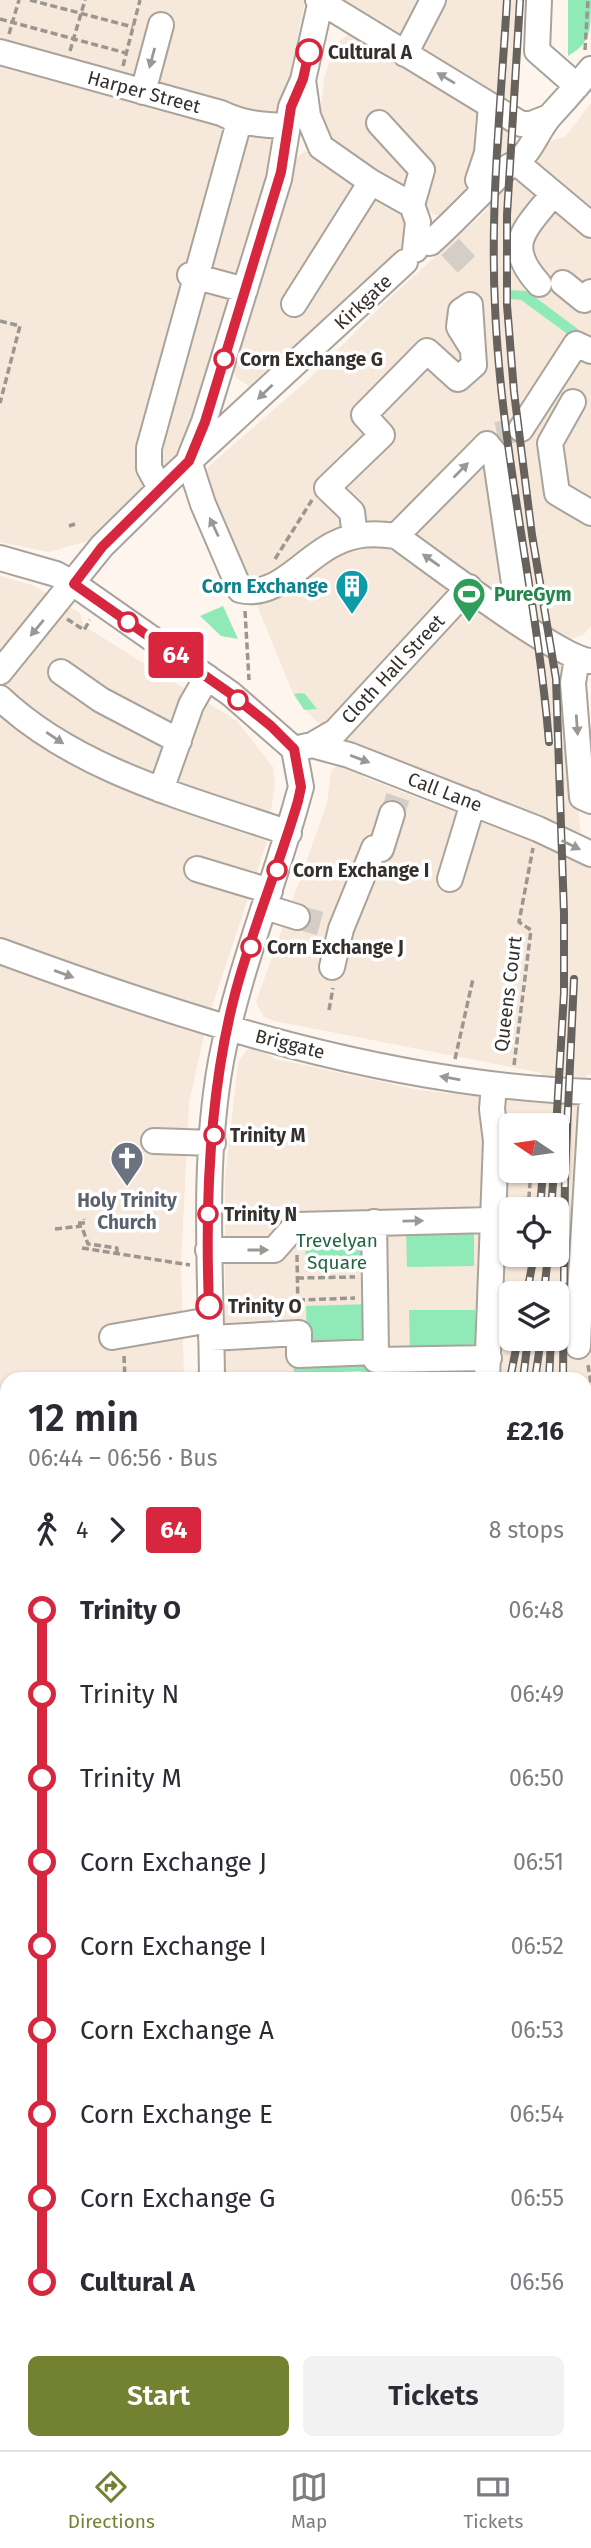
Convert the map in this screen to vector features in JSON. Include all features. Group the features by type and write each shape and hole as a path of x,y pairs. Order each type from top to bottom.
{"street":[{"path":"412,205 371,182 321,147 300,125 291,107 303,79 320,0 525,125 549,117"},
{"path":"405,54 433,0"},
{"path":"539,0 537,51 584,68"},
{"path":"144,92 161,25"},
{"name":"Harper Street","path":"2,53 234,114 265,127 300,125"},
{"name":"Kirkgate","path":"0,672 102,547 160,488 428,248 483,189 508,167 517,163 536,141 549,117 584,68"},
{"path":"483,189 478,180 481,162 487,153 491,106"},
{"path":"160,488 149,468 149,448 234,114"},
{"path":"379,123 422,170 412,205 428,248"},
{"path":"300,125 284,153 205,422 189,461 203,504 242,595 274,585 334,543 355,536 379,533 396,536 520,624 584,659 573,682 582,797 591,801"},
{"path":"284,153 291,144 300,141 321,147"},
{"path":"517,163 591,225"},
{"path":"294,304 371,182"},
{"path":"553,194 525,231 519,251 524,268 584,300 591,292"},
{"path":"194,276 245,290"},
{"path":"396,536 502,436 576,344 591,351"},
{"path":"355,536 352,512 327,488 382,435 364,415 426,351 458,379 474,365 472,348"},
{"path":"573,402 550,443 557,493 591,513"},
{"path":"502,436 495,454 520,624"},
{"path":"0,558 56,574 74,584 303,747 301,787 289,833 235,993 222,1056 213,1143 208,1259 212,1372"},
{"name":"Cloth Hall Street","path":"303,747 336,731 468,587"},
{"path":"61,672 101,700 179,741"},
{"path":"162,790 191,705 207,677"},
{"path":"0,698 70,747 162,790 289,833"},
{"name":"Call Lane","path":"303,747 349,755 398,796 473,803 591,854"},
{"path":"332,967 335,928 374,848 381,849 398,796"},
{"path":"450,879 473,803"},
{"path":"197,869 267,899 297,917"},
{"name":"Briggate","path":"0,951 174,1012 359,1061 502,1086 591,1092"},
{"path":"374,1222 370,1287 376,1360 488,1368 483,1287 496,1141 492,1109 502,1086"},
{"path":"578,1346 585,1294 591,1109"},
{"path":"154,1141 213,1143"},
{"path":"208,1259 274,1250 296,1225 491,1220"},
{"path":"112,1337 210,1329 299,1333 299,1355 376,1352"}],"path":[{"path":"2,53 19,0"},
{"path":"30,0 133,27"},
{"path":"65,70 85,0"},
{"path":"118,85 139,0"},
{"path":"584,68 588,0"},
{"path":"0,19 126,53"},
{"path":"0,321 20,326 0,403"},
{"path":"274,585 267,568 290,539 315,493"},
{"path":"69,526 75,524"},
{"path":"242,595 249,684"},
{"name":"Queens Court","path":"502,1086 531,930 519,922 538,829"},
{"path":"451,1078 473,979"},
{"path":"55,1229 81,1226 85,1219"},
{"path":"296,1225 299,1333"},
{"path":"81,1226 88,1244 117,1248 117,1253"},
{"path":"82,1248 208,1259"},
{"path":"297,1278 370,1287"},
{"path":"298,1300 370,1287"}],"shaded area":[{"path":"0,0 305,0 278,141 185,452 91,540 49,552 0,542"},
{"path":"343,0 524,0 513,183 538,162 547,142 565,137 591,103 591,626 584,634 569,640 563,663 581,833 569,829 570,855 591,863 591,1075 587,1075 585,1105 591,1105 591,1372 225,1372 225,1179 238,1062 247,1050 255,1048 276,1059 419,1090 540,1103 542,1073 274,1021 264,1017 256,1002 327,803 331,772 336,766 346,763 358,767 363,777 547,847 547,820 346,743 315,720 295,698 256,603 379,526 282,574 247,580 201,473 310,378 384,303 488,209 489,173 441,215 435,215 337,153 320,117 324,78 336,44 348,35 356,37 341,5"},
{"path":"305,151 313,153 402,213 408,221 409,247 259,386 251,387 238,379 233,372 234,364 293,160"},
{"path":"0,576 32,585 80,613 84,626 237,721 273,767 275,783 267,841 207,1022 189,1103 181,1264 184,1372 0,1372"}],"green space":[{"path":"568,0 591,0 591,20 585,40 568,56"},
{"path":"510,290 527,291 579,330 573,338 521,300 511,299"},
{"path":"223,606 238,639 221,636 200,616"},
{"path":"294,694 305,694 317,709 304,710"},
{"path":"474,1228 474,1266 407,1267 406,1229"},
{"name":"Trevelyan Square","path":"368,1230 369,1270 306,1272 305,1232"},
{"name":"Trevelyan Square","path":"369,1304 370,1344 307,1346 306,1306"},
{"path":"409,1310 475,1310 476,1350 410,1351"},
{"path":"368,1359 369,1372 294,1372 293,1362"}],"tunnel":[{"path":"450,247 471,269"},
{"path":"497,434 521,429"},
{"path":"392,814 398,797"},
{"path":"297,917 329,926"}],"railway":[{"path":"507,0 495,191 495,306 504,416 549,742"},
{"path":"520,0 507,215 507,305 514,392 532,535 556,679 564,914 564,993 557,1113"},
{"path":"563,1372 565,1174 574,979"},
{"path":"541,1197 542,1183"},
{"path":"552,1197 553,1183"},
{"path":"529,1281 532,1267"},
{"path":"545,1281 547,1267"},
{"path":"511,1372 516,1351"},
{"path":"524,1372 526,1351"},
{"path":"536,1372 539,1351"},
{"path":"549,1372 550,1351"}],"bus line":[{"name":"64","path":"209,1306 209,1181 220,1066 235,993 298,801 301,787 295,753 271,726 231,694 74,584 102,547 189,461 205,422 281,172 291,107 303,79 309,52"}],"place":[{"name":"Cultural A","path":"309,52"},
{"name":"Corn Exchange G","path":"224,359"},
{"name":"Corn Exchange","path":"352,616"},
{"name":"PureGym","path":"469,624"},
{"name":"Corn Exchange I","path":"277,870"},
{"name":"Corn Exchange J","path":"251,947"},
{"name":"Trinity M","path":"214,1135"},
{"name":"Holy Trinity Church","path":"127,1188"},
{"name":"Trinity N","path":"208,1214"},
{"name":"Trinity O","path":"209,1306"}]}
